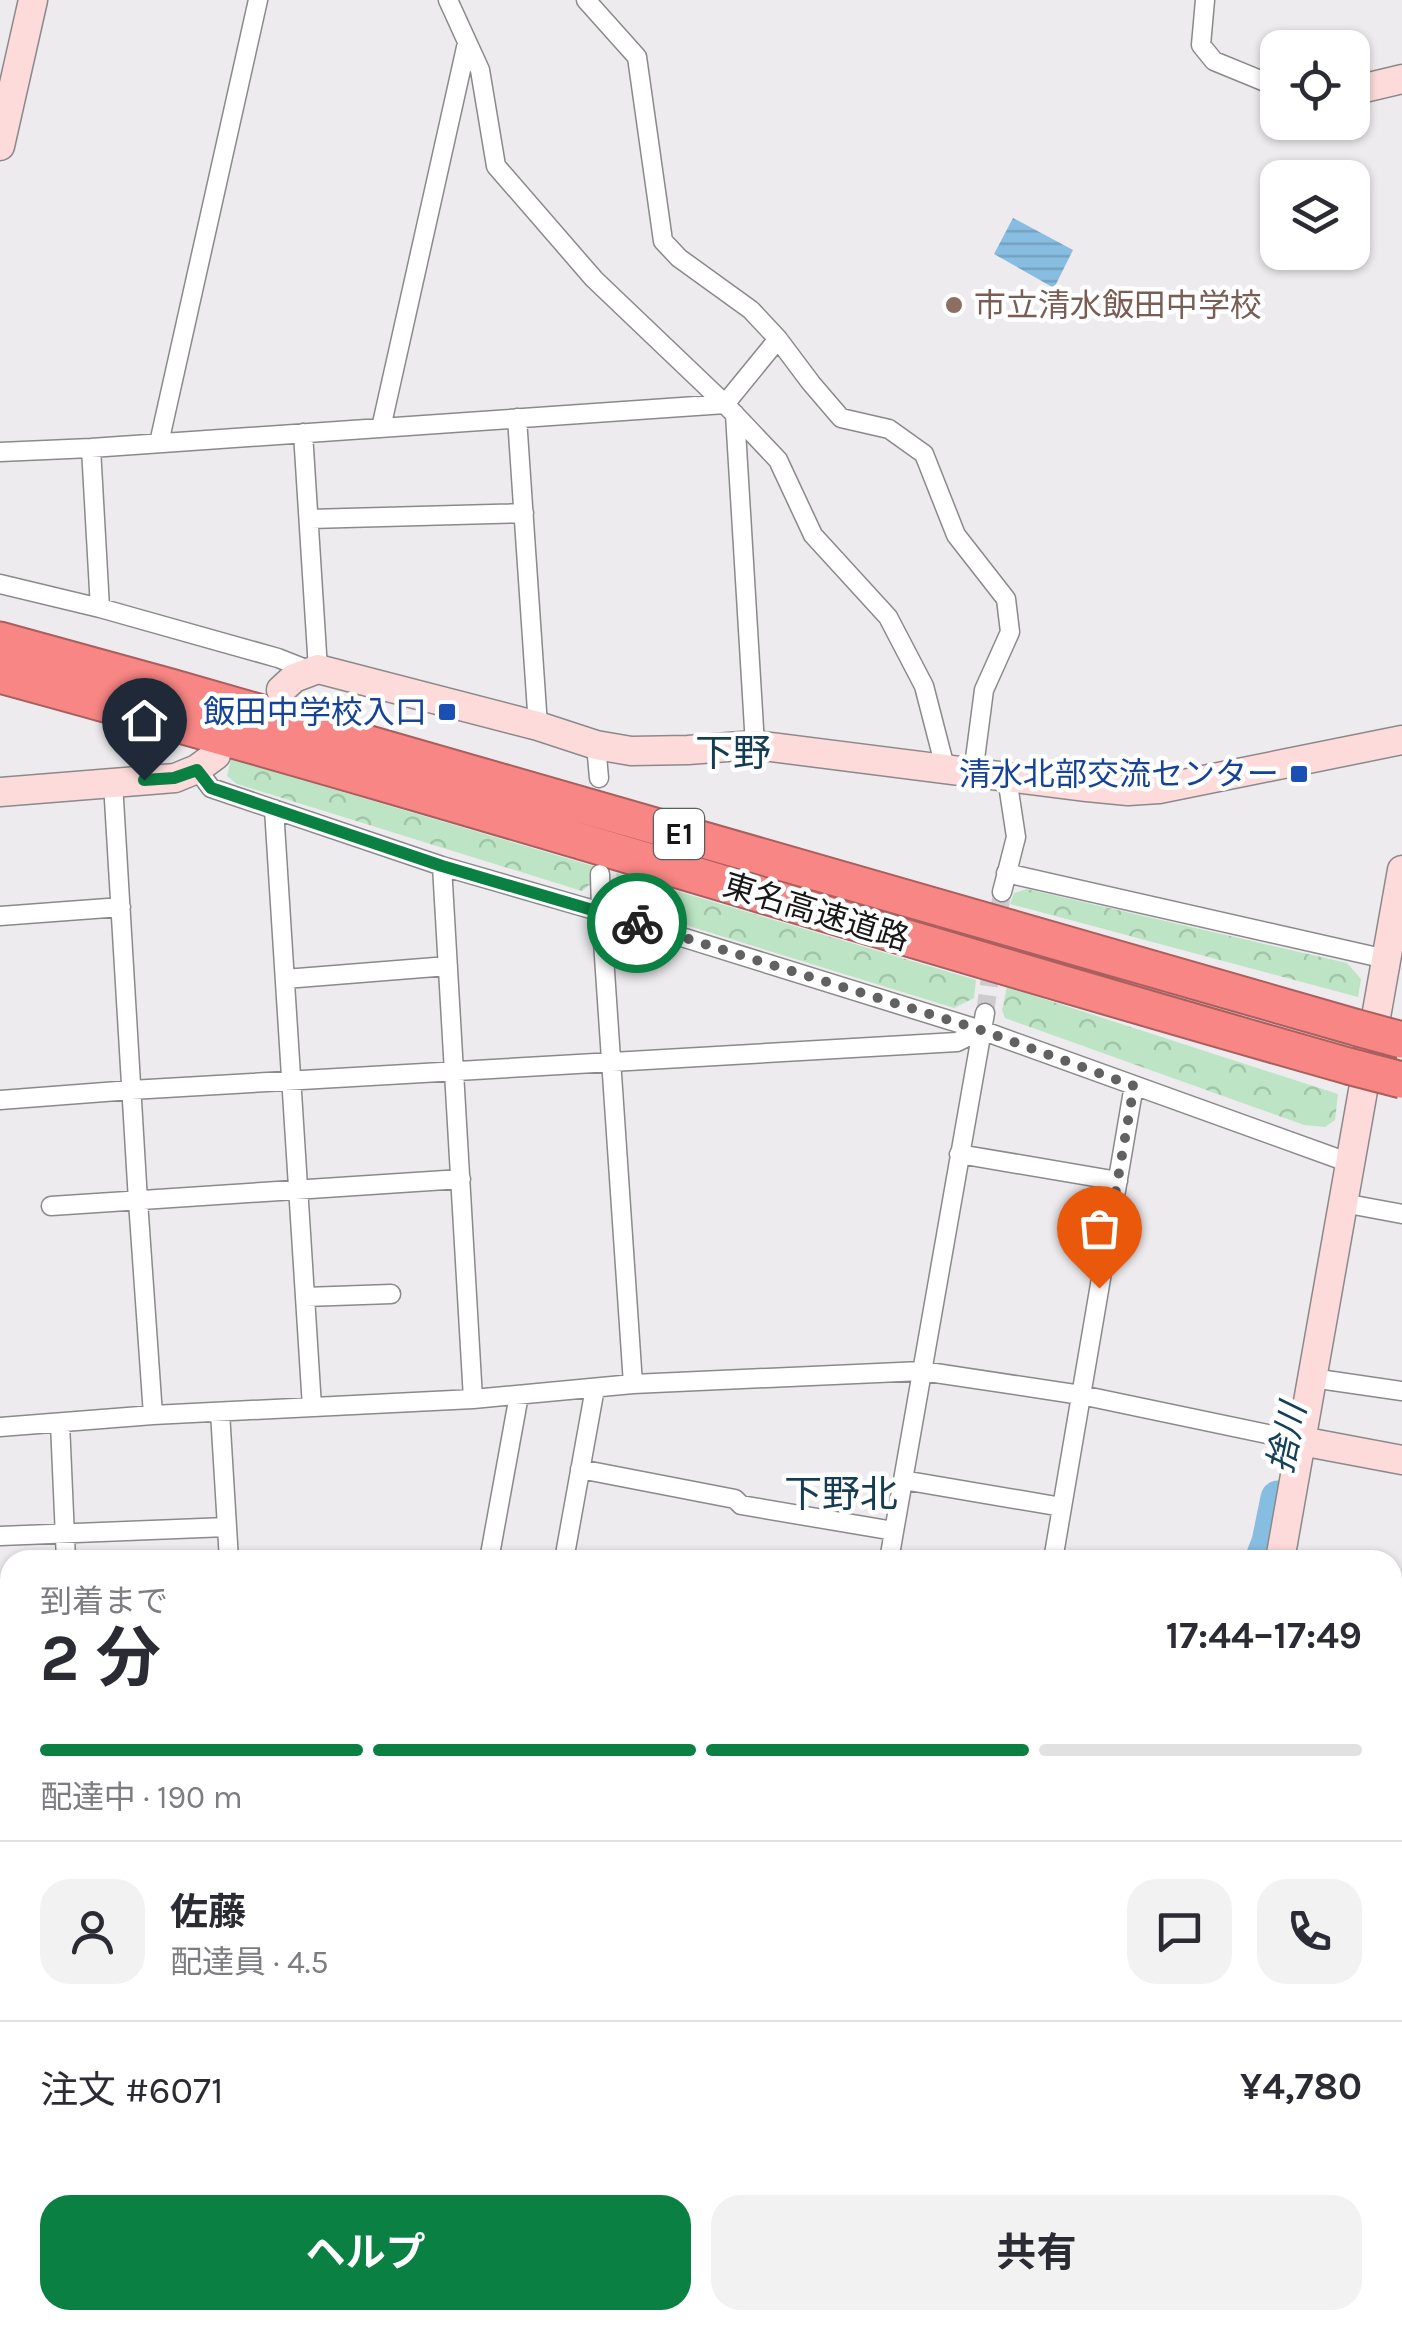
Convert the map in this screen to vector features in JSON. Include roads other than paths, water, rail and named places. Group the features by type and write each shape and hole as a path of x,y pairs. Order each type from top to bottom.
{"highway":[{"name":"東名高速道路","path":"0,640 1057,943 1358,1022 1402,1040"},
{"name":"東名高速道路","path":"0,675 448,801 951,952 1402,1080"},
{"path":"1358,1022 1402,1027"}],"street":[{"path":"0,146 33,0"},
{"path":"159,443 258,0"},
{"path":"448,0 480,70 496,166 594,280 778,460 813,535 888,618 924,686 960,772"},
{"path":"586,0 637,56 663,241 679,258 751,310 841,418 889,429 924,454 956,535 1006,599 1010,632 984,690 960,772"},
{"path":"1205,0 1201,45 1214,61 1260,80"},
{"path":"381,428 468,42"},
{"path":"1370,87 1402,79"},
{"path":"754,745 730,409 778,339"},
{"path":"0,452 517,418 730,409"},
{"path":"517,418 538,726"},
{"path":"304,433 315,670"},
{"path":"90,448 100,608"},
{"path":"310,518 524,513"},
{"path":"0,584 538,726 596,745 631,751 754,745 1128,792 1402,740"},
{"path":"280,690 294,678 315,670"},
{"path":"596,745 599,778"},
{"path":"0,792 174,778 207,762 211,788 442,866 983,1021 1134,1086 1350,1163"},
{"path":"1002,892 1016,837 1007,778"},
{"path":"114,783 153,1415"},
{"path":"274,809 312,1407"},
{"path":"442,866 473,1399"},
{"path":"1282,1550 1402,870"},
{"path":"1006,873 1386,959"},
{"path":"600,874 633,1384"},
{"path":"0,916 120,907"},
{"path":"285,978 448,966"},
{"path":"0,1100 957,1042 983,1021"},
{"path":"891,1550 983,1021"},
{"path":"1055,1550 1134,1086"},
{"path":"960,1154 1118,1182"},
{"path":"51,1206 460,1178"},
{"path":"1343,1203 1402,1214"},
{"path":"306,1296 391,1294"},
{"path":"0,1427 473,1399 633,1384 922,1370 1081,1395 1402,1460"},
{"path":"1312,1378 1402,1391"},
{"path":"566,1550 595,1388"},
{"path":"492,1550 519,1395"},
{"path":"220,1412 228,1550"},
{"path":"60,1423 65,1550"},
{"path":"580,1469 735,1498 741,1505 894,1531"},
{"path":"903,1480 1062,1508"},
{"path":"0,1536 227,1527"}],"water":[{"path":"1013,218 1073,250 1054,288 994,254"}],"waterway":[{"name":"捨川","path":"1266,1550 1278,1498"}],"tunnel":[{"path":"985,1013 1002,892"}],"place":[{"name":"市立清水飯田中学校","path":"954,305"},
{"name":"飯田中学校入口","path":"447,712"},
{"name":"清水北部交流センター","path":"1299,774"}],"district":[{"name":"下野","path":"733,753"},
{"name":"下野北","path":"841,1494"}]}
